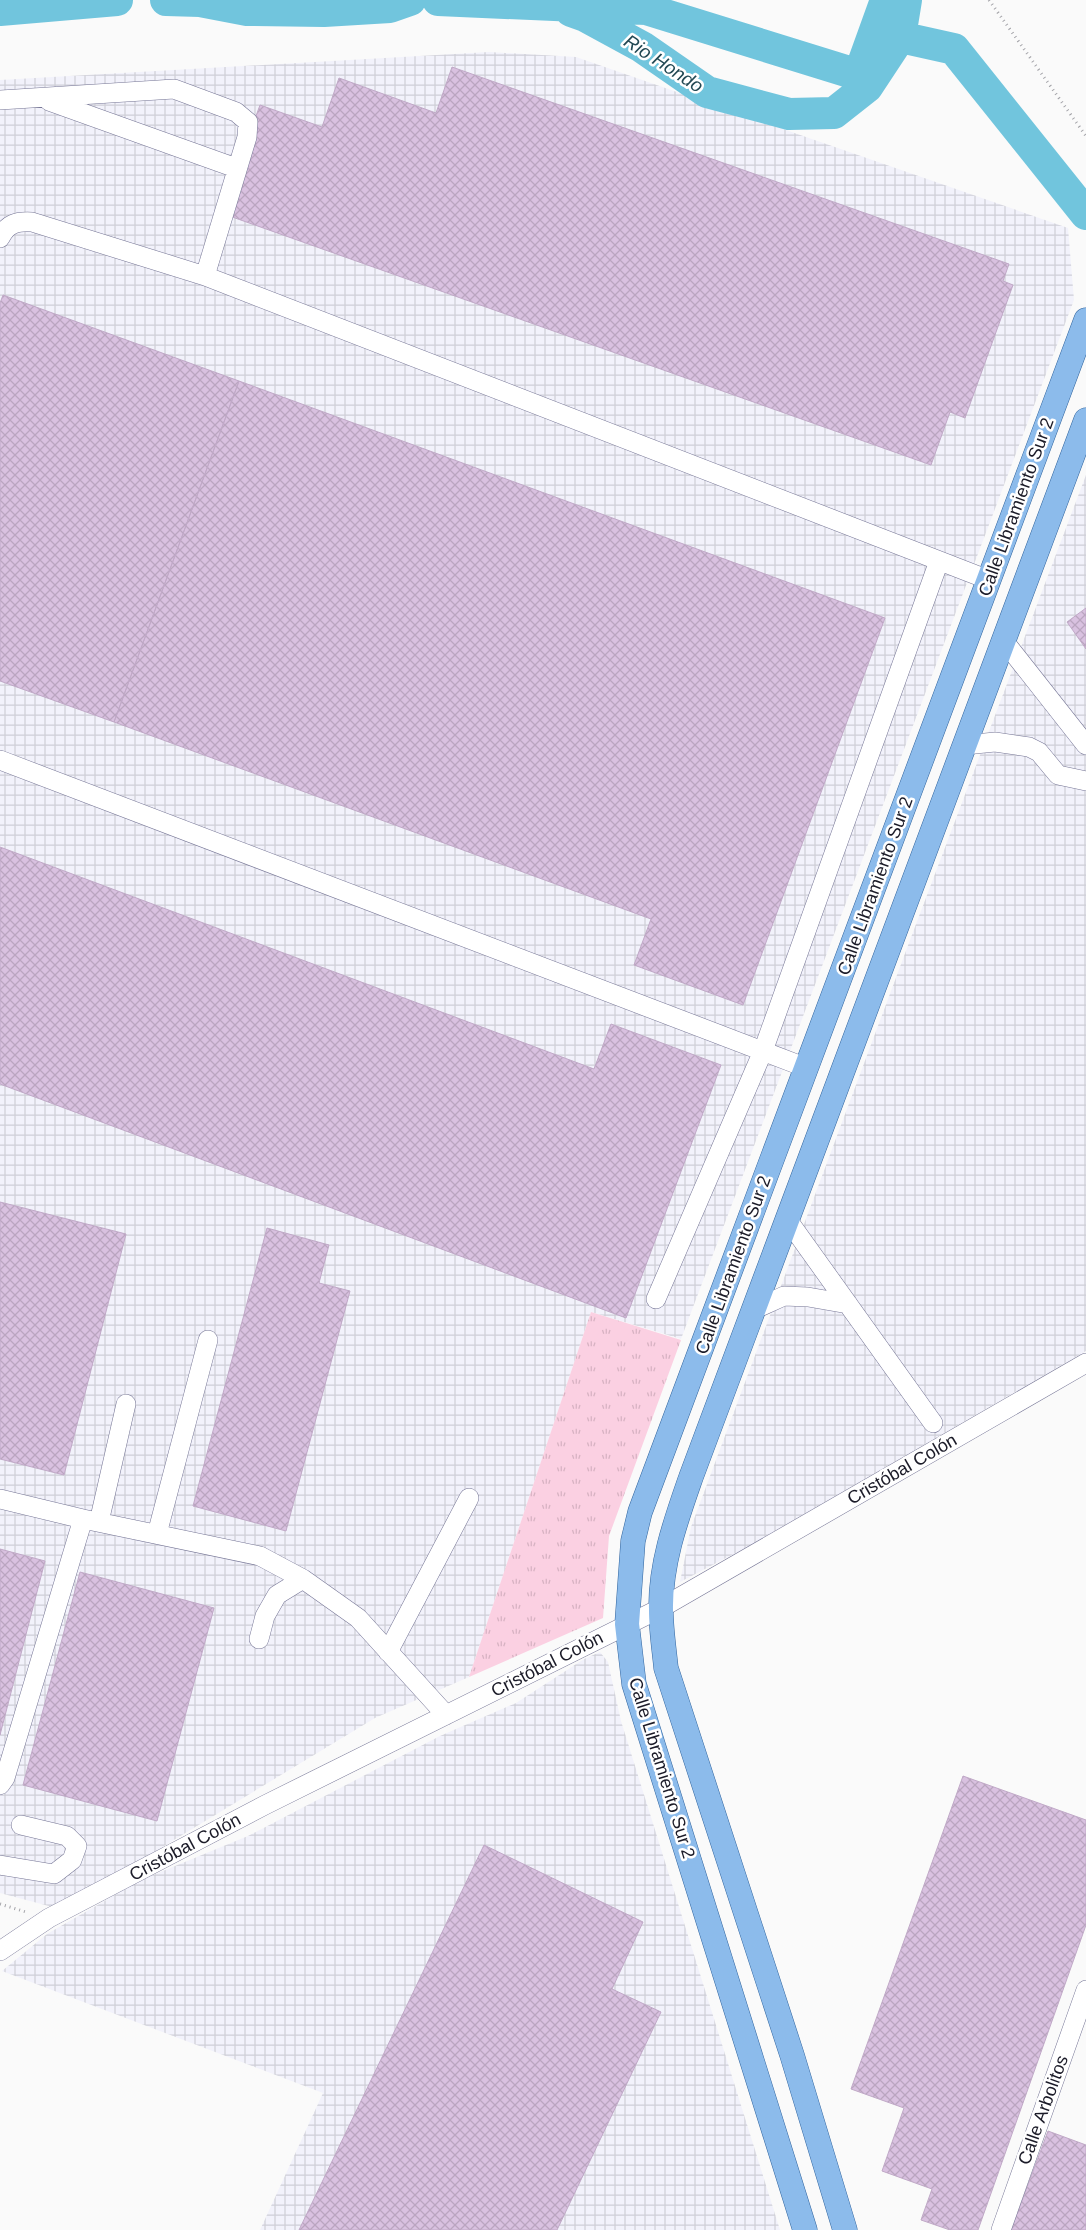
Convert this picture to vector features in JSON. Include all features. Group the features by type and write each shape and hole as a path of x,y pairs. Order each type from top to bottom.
{"main road":[{"name":"Calle Libramiento Sur 2","path":"805,2230 634,1684 627,1624 633,1541 640,1512 1086,320"},
{"name":"Calle Libramiento Sur 2","path":"845,2230 792,2055 666,1668 661,1608 665,1565 670,1542 691,1477 1086,420"},
{"path":"989,580 1022,592"},
{"path":"971,628 1004,641"},
{"path":"806,1068 839,1080"},
{"path":"696,1363 729,1374"},
{"path":"756,2070 792,2055"}],"street":[{"path":"0,100 174,89 236,112 248,122 247,136 205,276"},
{"path":"42,98 236,168"},
{"path":"0,238 8,226 20,221 32,222 205,276 989,580"},
{"path":"656,1299 763,1052 938,561"},
{"path":"1004,641 1086,745"},
{"path":"964,745 995,742 1029,747 1039,752 1058,775 1086,781"},
{"path":"0,760 806,1068"},
{"path":"787,1219 933,1423"},
{"path":"753,1310 784,1296 808,1296 848,1304"},
{"path":"157,1534 208,1340"},
{"name":"Cristóbal Colón","path":"0,1951 49,1918 265,1805 661,1608 1086,1363"},
{"path":"0,1785 5,1778 91,1521 126,1404"},
{"path":"388,1652 469,1498"},
{"path":"0,1499 91,1521 260,1556 303,1578 358,1618 446,1715"},
{"path":"259,1639 265,1616 277,1595 303,1578"},
{"path":"0,1865 54,1874 72,1860 77,1846 67,1836 21,1826"},
{"name":"Calle Arbolitos","path":"1000,2230 1086,1990"}],"path":[{"path":"989,0 1086,136"}],"shaded area":[{"path":"489,52 576,57 1068,228 1074,300 681,1339 591,1312 469,1677 375,1718 60,1909 0,1893 0,80"},
{"path":"1086,475 1086,1351 749,1546 680,1582 691,1527"},
{"path":"600,1652 608,1662 621,1721 780,2230 260,2230 323,2093 2,1971 47,1934 141,1880 248,1836 440,1736 516,1703 584,1659"}],"green space":[{"path":"591,1312 681,1340 609,1536 603,1618 469,1677"}],"building":[{"path":"452,67 1009,264 1003,281 1013,285 965,418 950,412 931,465 221,213 260,105 322,127 339,78 436,113"},
{"path":"3,295 239,381 114,722 0,681 0,303"},
{"path":"239,381 885,618 743,1005 634,965 651,919 114,722"},
{"path":"1086,608 1086,649 1067,622"},
{"path":"0,847 594,1069 611,1024 721,1065 626,1318 0,1084"},
{"path":"0,1202 126,1234 64,1475 0,1459"},
{"path":"267,1228 329,1245 319,1283 350,1291 286,1531 193,1506"},
{"path":"0,1549 45,1561 0,1735"},
{"path":"80,1572 214,1608 157,1821 23,1785"},
{"path":"963,1776 1086,1820 1086,1925 978,2230 950,2230 921,2220 932,2189 882,2171 904,2108 851,2089"},
{"path":"484,1845 643,1922 612,1989 661,2012 557,2230 299,2230"},
{"path":"1048,2131 1086,2145 1086,2230 1011,2230"}],"waterway":[{"name":"Rio Hondo","path":"0,10 117,0"},
{"name":"Rio Hondo","path":"166,0 200,1 247,10 324,11 390,7 410,0"},
{"path":"438,0 646,9 859,75 886,0"},
{"name":"Rio Hondo","path":"571,11 585,16 642,47 707,92 789,114 834,113 867,87 900,37 906,0"},
{"path":"900,37 954,49 1086,214"}]}
